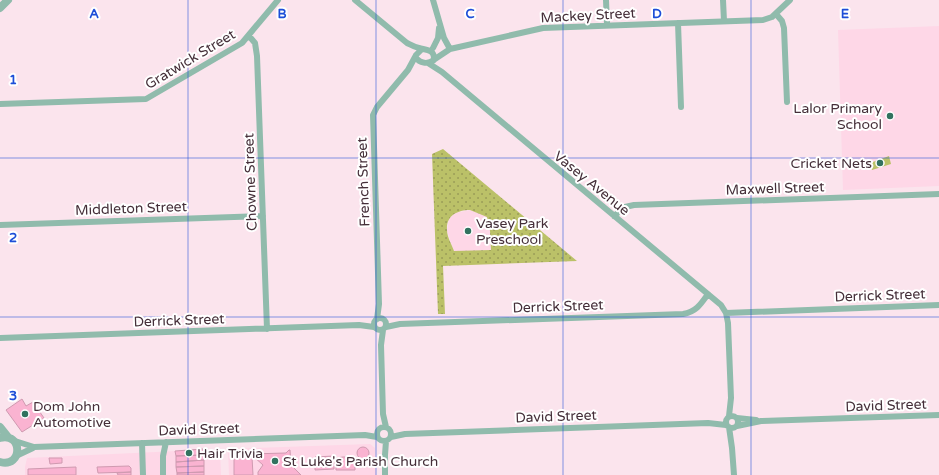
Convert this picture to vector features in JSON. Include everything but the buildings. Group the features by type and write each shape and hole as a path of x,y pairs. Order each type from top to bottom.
{"street":[{"path":"0,8 8,0"},
{"name":"Gratwick Street","path":"0,104 146,99 236,47 249,36 278,0"},
{"path":"355,0 407,43 416,56 430,61 433,53 428,49 407,43"},
{"path":"433,0 444,38 450,49"},
{"path":"606,0 607,25"},
{"path":"723,0 724,21"},
{"path":"787,102 784,28 782,21 776,14 790,0"},
{"name":"Mackey Street","path":"428,49 450,49 543,28 763,20 769,19 776,14"},
{"path":"428,49 438,38 439,23"},
{"path":"678,23 681,107"},
{"name":"Chowne Street","path":"249,36 255,44 257,56 267,329"},
{"name":"French Street","path":"385,475 373,115 376,107 408,70 416,56 428,49"},
{"name":"Mackey Street","path":"430,61 450,49"},
{"name":"French Street","path":"408,70 430,61"},
{"name":"Vasey Avenue","path":"430,61 540,156 721,305 726,313"},
{"name":"Maxwell Street","path":"614,216 625,207 634,205 939,194"},
{"name":"Middleton Street","path":"0,225 263,216"},
{"name":"Derrick Street","path":"0,338 683,314 692,312 696,309 708,294"},
{"name":"Derrick Street","path":"726,313 939,305"},
{"path":"726,313 728,323 734,475"},
{"name":"David Street","path":"8,439 34,447 939,415"},
{"path":"0,426 8,439 18,448 16,456 13,460 2,464"},
{"path":"163,475 166,442"},
{"path":"142,443 143,475"},
{"name":"David Street","path":"16,456 34,447"}],"shaded area":[{"name":"Lalor Primary School","path":"939,26 939,186 843,190 838,30"},
{"name":"Vasey Park Preschool","path":"470,210 487,216 490,231 491,250 454,252 447,231 449,219 455,213"},
{"path":"370,444 375,448 376,475 229,475 228,449"},
{"path":"220,449 221,475 25,475 27,458"}],"green space":[{"path":"443,149 577,261 443,266 445,314 438,314 432,154","holes":["465,210 470,210 487,217 490,231 491,250 454,251 447,233 447,225 450,218 453,215"]},
{"name":"Cricket Nets","path":"889,156 891,164 872,170 870,163"}],"place":[{"name":"Lalor Primary School","path":"890,116"},
{"name":"Cricket Nets","path":"880,163"},
{"name":"Vasey Park Preschool","path":"468,231"},
{"name":"Dom John Automotive","path":"25,414"},
{"name":"Hair Trivia","path":"189,453"},
{"name":"St Luke's Parish Church","path":"275,461"}]}
